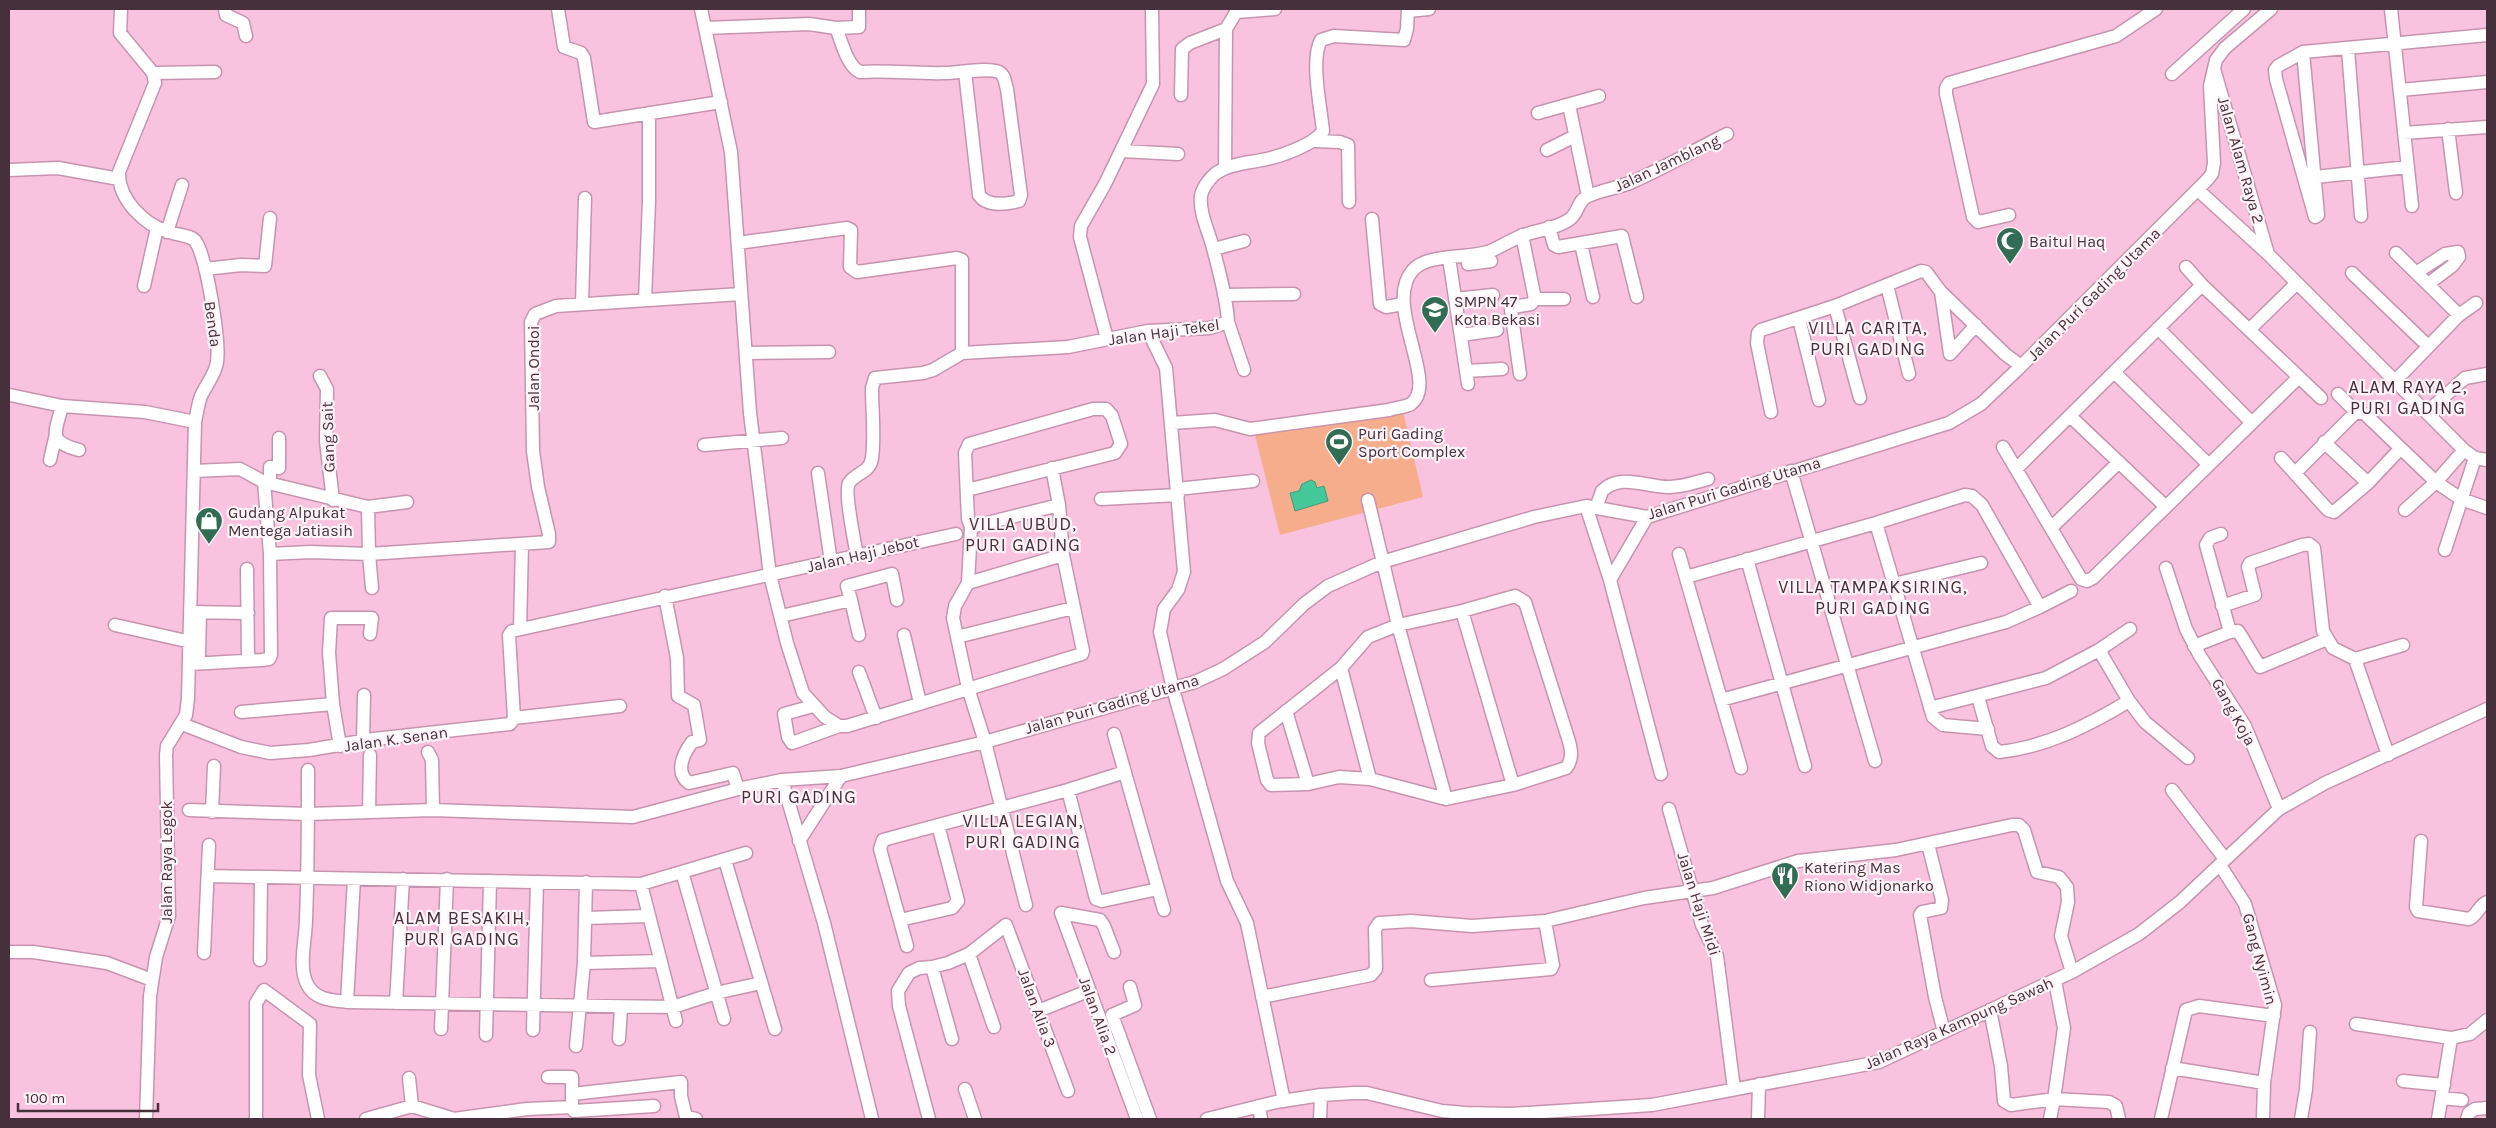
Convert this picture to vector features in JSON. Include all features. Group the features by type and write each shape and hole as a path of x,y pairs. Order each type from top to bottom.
{"street":[{"path":"9,170 58,168 119,179 119,172 155,83 154,73 120,33 121,9"},
{"path":"225,9 226,15 243,23 246,36"},
{"path":"558,9 564,47 581,53 584,58 594,122 721,102"},
{"path":"701,9 731,152 753,442 770,575 782,616 792,664 803,693 825,718 840,726"},
{"path":"705,28 809,24 836,28 859,27 859,9"},
{"path":"1107,339 1080,237 1081,226 1122,150 1153,84 1152,9"},
{"path":"1275,9 1238,10 1230,19 1226,29 1225,168 1265,160 1315,141 1340,142 1348,145 1349,202"},
{"path":"1315,141 1322,131 1316,62 1317,48 1321,40 1334,36 1404,40 1407,29 1408,10 1428,9"},
{"path":"2009,215 1978,222 1973,217 1946,94 1946,88 1949,83 2116,36 2156,9"},
{"path":"2172,74 2241,9 2253,22"},
{"name":"Jalan Puri Gading Utama","path":"189,810 308,814 433,810 633,817 738,789 782,780 841,776 985,742 1105,706 1173,689 1223,670 1265,642 1304,604 1328,586 1382,562 1534,517 1591,507 1647,517 1949,423 1981,404 2212,174 2214,136 2210,86 2216,60 2225,48 2253,22 2271,9"},
{"path":"2391,9 2412,206"},
{"path":"836,28 850,63 855,70 860,72 994,71 1002,74 1021,195 1019,201 990,203 983,200 979,195 965,72"},
{"path":"1182,95 1182,49 1190,43 1226,29"},
{"path":"2303,52 2318,215 2315,217 2275,75 2278,66 2303,52 2487,35"},
{"path":"2348,49 2360,216"},
{"name":"Jalan Alam Raya 2","path":"2214,67 2268,254"},
{"path":"154,73 215,72"},
{"path":"2400,90 2487,82"},
{"path":"1538,112 1599,96"},
{"path":"1450,262 1491,251 1522,235 1549,228 1570,219 1580,202 1588,196 1569,105"},
{"path":"645,300 649,201 649,113"},
{"path":"2404,133 2487,127"},
{"path":"2448,129 2456,193"},
{"path":"2214,136 2232,130"},
{"name":"Jalan Jamblang","path":"1588,196 1630,183 1727,134"},
{"path":"1547,150 1575,136"},
{"path":"1122,150 1178,154"},
{"path":"2315,177 2408,167"},
{"name":"Jalan Haji Tekel","path":"857,556 850,515 848,486 850,481 867,470 872,458 872,382 875,378 923,373 933,370 962,352 1058,348 1148,331 1210,328 1228,322 1214,249 1201,208 1201,195 1215,174 1225,168"},
{"name":"Benda","path":"119,179 129,204 146,222 162,230 192,238 196,242 205,269 217,342 217,363 200,398 196,422 194,471 195,612 191,642 195,660 188,698"},
{"path":"144,286 162,230 182,185"},
{"path":"2198,190 2268,254 2464,450 2481,459 2461,499 2445,550"},
{"path":"582,304 585,198"},
{"path":"205,269 241,265 265,266 270,218"},
{"path":"1372,219 1380,304 1386,307 1403,304"},
{"path":"738,243 847,228 851,230 850,267 858,272 957,258 962,260 962,352"},
{"path":"1549,228 1557,247 1622,236 1637,297"},
{"path":"1520,374 1511,310 1513,307 1532,304 1535,299 1522,235"},
{"path":"1214,249 1244,241"},
{"path":"1581,244 1593,296"},
{"path":"2416,273 2445,254 2458,252 2459,257 2452,266 2428,284"},
{"path":"2396,253 2459,315"},
{"path":"1172,424 1215,420 1250,429 1389,410 1411,404 1416,396 1419,378 1403,304 1404,285 1414,268 1419,264 1491,261"},
{"path":"1450,262 1467,378 1502,369"},
{"path":"2186,266 2202,285 2320,398"},
{"path":"1771,412 1757,343 1758,334 1761,330 1800,319 1923,271 1929,275 1941,292 1976,324 2019,368"},
{"path":"2352,273 2428,346"},
{"path":"2250,329 2297,283"},
{"path":"2016,469 2202,285"},
{"path":"1887,286 1909,374"},
{"path":"1941,292 1950,354 1976,324"},
{"name":"Jalan Ondoi","path":"522,544 549,542 550,534 538,487 533,451 531,322 535,314 545,308 582,304 741,294"},
{"path":"1224,295 1294,294"},
{"path":"1455,299 1493,295"},
{"path":"1535,299 1564,299"},
{"path":"2395,381 2459,315 2476,303"},
{"path":"1835,306 1860,398"},
{"path":"1800,319 1819,400"},
{"path":"1228,322 1244,370"},
{"path":"2158,328 2252,423"},
{"path":"1461,334 1497,330"},
{"path":"1148,331 1166,368 1184,572 1178,590 1164,609 1160,632 1173,689 1227,881 1247,923 1262,997 1275,1048 1284,1101"},
{"path":"746,353 829,352"},
{"path":"2114,372 2208,464"},
{"path":"2427,412 2465,378 2487,374"},
{"name":"Gang Sait","path":"320,376 327,390 326,441 333,500"},
{"path":"2003,447 2081,579 2087,581 2299,377"},
{"path":"2338,394 2356,412 2365,414 2436,482 2461,499 2487,508"},
{"path":"10,395 62,406 145,412 196,422"},
{"path":"50,460 62,406"},
{"path":"967,490 1115,453 1119,449 1120,438 1109,411 1101,408 1093,409 970,443 965,453 967,490 971,527 968,583 955,606 953,618 969,692 985,742 1026,906"},
{"path":"2295,473 2356,412"},
{"path":"2070,416 2165,506"},
{"path":"56,434 57,440 61,445 79,450"},
{"path":"248,613 195,612 195,660 267,660 271,655 267,483 270,468 279,468 279,438"},
{"path":"704,445 782,438"},
{"path":"2324,442 2368,483"},
{"path":"2281,458 2330,512 2337,510 2368,483 2400,448"},
{"path":"2405,510 2436,482 2464,450"},
{"path":"2052,527 2119,462"},
{"path":"813,706 784,714 788,736 792,743 840,726 847,726 876,718 920,703 969,692 1082,654 1084,651 1073,608 1063,555 1059,505 1052,468"},
{"path":"194,471 240,469 267,483 368,507 407,502"},
{"path":"1791,471 1875,762"},
{"path":"818,473 831,562"},
{"path":"1660,774 1591,507 1602,491 1614,484 1629,481 1672,487 1708,479"},
{"path":"1101,499 1177,492 1253,481"},
{"path":"1686,577 1876,523 1958,497 1972,496 1982,505 2040,608"},
{"path":"1368,500 1398,625 1446,799"},
{"path":"971,527 1059,505"},
{"path":"368,507 372,588"},
{"path":"1610,580 1647,517"},
{"path":"1876,523 1933,717 1943,725 1988,729"},
{"name":"Jalan Haji Jebot","path":"770,575 956,534"},
{"path":"2220,534 2210,538 2206,545 2230,632"},
{"path":"270,554 310,552 370,554 522,544 520,629"},
{"path":"2222,606 2255,595 2248,567 2250,563 2309,544 2314,548 2320,618 2327,639 2333,648 2355,659 2403,645"},
{"path":"1679,554 1741,768"},
{"path":"968,583 1063,555"},
{"path":"1747,559 1805,766"},
{"path":"1894,584 1981,563"},
{"name":"Gang Koja","path":"2166,568 2186,629 2194,646 2245,726 2279,809"},
{"path":"247,569 248,661"},
{"path":"859,635 847,586 892,574 897,600"},
{"path":"514,718 509,635 512,631 665,596 770,575"},
{"path":"1721,700 2006,622 2040,608 2071,591"},
{"path":"665,596 677,658 678,696 694,705 700,740 692,742 682,758 683,777 688,783 733,773 738,789"},
{"path":"1515,596 1525,602 1572,753 1570,763 1566,768 1513,785 1446,799 1370,779 1340,777 1308,784 1278,786 1271,784 1267,780 1258,737 1259,733 1341,668 1360,643 1368,637 1398,625 1462,611 1515,596"},
{"path":"782,616 851,600"},
{"path":"958,637 1073,608"},
{"path":"1462,611 1513,785"},
{"path":"340,746 333,704 329,653 331,618 372,618 370,634"},
{"path":"115,625 191,642"},
{"path":"1930,708 2046,678 2099,650 2130,629"},
{"path":"2194,646 2230,632 2238,631 2260,668 2327,639"},
{"path":"904,635 920,703"},
{"path":"2099,650 2129,701 2153,731 2188,758"},
{"path":"2355,659 2388,755"},
{"path":"1341,668 1370,779"},
{"path":"859,672 876,718"},
{"path":"363,742 364,695"},
{"path":"1978,697 1994,750 1999,752 2045,742 2079,729 2129,701"},
{"name":"Jalan Raya Legok","path":"146,1119 152,980 169,916 166,755 167,746 186,715 188,698"},
{"path":"241,712 333,704"},
{"name":"Jalan K. Senan","path":"182,724 241,747 270,753 510,724 514,718 620,706"},
{"name":"Jalan Raya Kampung Sawah","path":"1211,1119 1260,1113 1284,1101 1321,1095 1367,1093 1421,1107 1465,1113 1603,1113 1674,1102 1759,1084 1867,1066 2055,981 2139,934 2180,902 2279,809 2324,783 2487,709"},
{"path":"1286,711 1308,784"},
{"path":"1114,734 1164,910"},
{"path":"428,752 432,760 433,810"},
{"path":"369,812 370,755"},
{"path":"212,812 214,766"},
{"path":"308,770 308,879 304,976 307,984 317,995 326,1000 621,1008 672,1007 716,993 761,983"},
{"path":"907,946 880,844 883,840 1068,790 1125,772"},
{"path":"799,841 841,776"},
{"path":"782,780 836,969 872,1119"},
{"path":"1068,790 1096,899 1102,901 1158,889"},
{"name":"Gang Nyimin","path":"2172,790 2222,862 2245,904 2274,1005 2264,1083 2263,1119"},
{"name":"Jalan Haji Midi","path":"1669,810 1702,925 1717,956 1734,1089"},
{"path":"1262,997 1371,975 1376,969 1375,929 1378,923 1411,921 1472,926 1545,921 1644,898 1713,888 1798,860 1896,850 1976,832 2019,825 2027,838 2037,872 2059,877 2067,887 2068,902 2061,936 2072,972"},
{"path":"900,920 952,908 958,901 938,826"},
{"path":"2421,841 2416,908 2418,911 2469,919 2473,918 2481,905 2487,902"},
{"path":"1928,844 1942,900 1941,908 1922,912 1920,915 1935,998 1944,1032"},
{"path":"204,953 209,845"},
{"path":"208,876 641,884 746,853"},
{"path":"725,860 775,1029"},
{"path":"682,872 724,1019"},
{"path":"260,960 261,877"},
{"path":"347,1002 354,879"},
{"path":"396,1003 403,879"},
{"path":"441,1029 447,879"},
{"path":"486,1035 490,881"},
{"path":"533,1030 537,882"},
{"path":"576,1046 584,962 586,882"},
{"path":"641,884 676,1021"},
{"name":"Jalan Alia 2","path":"1114,952 1100,920 1061,913 1088,991 1137,1119"},
{"path":"586,918 649,916"},
{"path":"1431,980 1551,969 1553,966 1545,921"},
{"name":"Jalan Alia 3","path":"969,954 1006,925 1068,1091"},
{"path":"9,952 33,952 107,963 152,980"},
{"path":"929,1119 897,997 902,981 909,973 919,968 932,968 969,954 994,1028"},
{"path":"584,962 661,961"},
{"path":"932,968 952,1039"},
{"path":"2050,1119 2064,1028 2055,981"},
{"path":"1130,986 1135,1005 1112,1015 1150,1119"},
{"path":"256,1119 256,1003 264,990 310,1024 309,1075 318,1119"},
{"path":"1038,1011 1088,991"},
{"path":"2160,1119 2186,1010 2199,1006 2274,1016"},
{"path":"619,1039 621,1008"},
{"path":"1990,1010 2001,1066 2004,1101 2011,1105 2054,1099 2109,1102 2116,1106 2119,1119"},
{"path":"2356,1024 2451,1038 2470,1034 2487,1020"},
{"path":"2301,1119 2306,1089 2310,1032"},
{"path":"2438,1119 2451,1038"},
{"path":"2172,1068 2264,1083"},
{"path":"548,1077 572,1077 574,1112"},
{"path":"409,1078 412,1106"},
{"path":"2403,1081 2444,1085"},
{"path":"572,1094 680,1082 680,1096 686,1117 696,1119"},
{"path":"1758,1119 1759,1084"},
{"path":"965,1089 975,1119"},
{"path":"1320,1119 1321,1095"},
{"path":"2442,1098 2462,1100"},
{"path":"366,1119 373,1119 412,1106 444,1118 454,1119 654,1106"},
{"path":"2467,1119 2469,1113 2475,1109 2487,1108"}],"shaded area":[{"name":"Puri Gading Sport Complex","path":"1403,411 1423,497 1280,535 1255,435"},
{"path":"1311,480 1315,482 1317,488 1324,486 1328,501 1295,511 1290,493 1299,491 1302,484"}],"place":[{"name":"Baitul Haq","path":"2010,265"},
{"name":"SMPN 47 Kota Bekasi","path":"1435,334"},
{"name":"Puri Gading Sport Complex","path":"1339,466"},
{"name":"Gudang Alpukat Mentega Jatiasih","path":"209,545"},
{"name":"Katering Mas Riono Widjonarko","path":"1785,900"}],"district":[{"name":"VILLA CARITA, PURI GADING","path":"1868,338"},
{"name":"ALAM RAYA 2, PURI GADING","path":"2408,397"},
{"name":"VILLA UBUD, PURI GADING","path":"1023,534"},
{"name":"VILLA TAMPAKSIRING, PURI GADING","path":"1873,597"},
{"name":"PURI GADING","path":"799,797"},
{"name":"VILLA LEGIAN, PURI GADING","path":"1023,831"},
{"name":"ALAM BESAKIH, PURI GADING","path":"462,928"}]}
